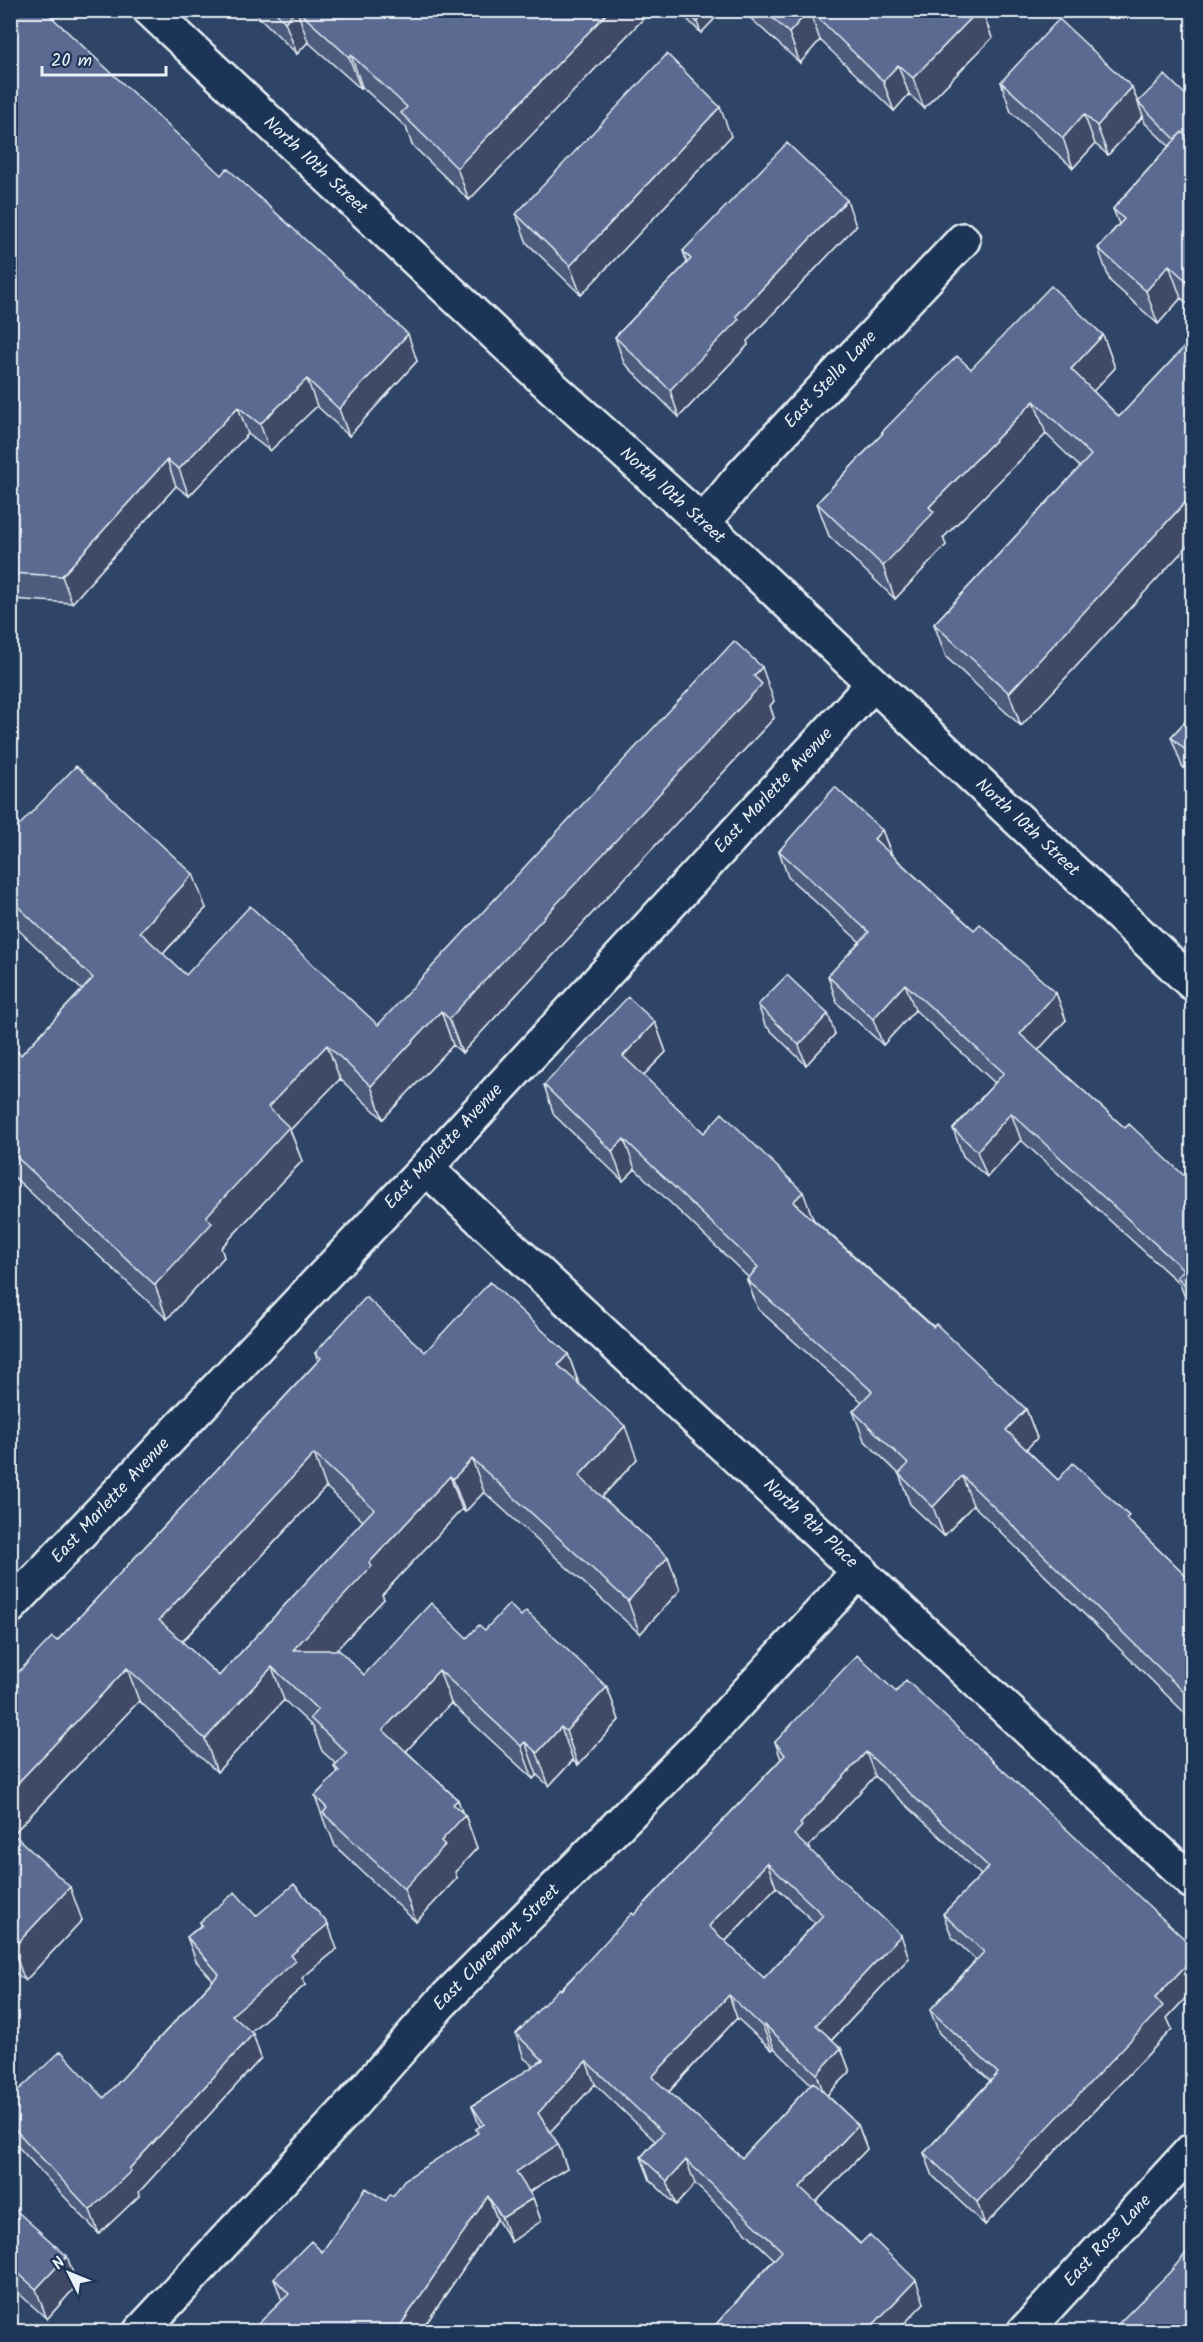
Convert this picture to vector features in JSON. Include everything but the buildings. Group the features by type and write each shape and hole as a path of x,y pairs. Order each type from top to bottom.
{"street":[{"name":"North 10th Street","path":"150,10 1192,983"},
{"name":"East Stella Lane","path":"703,524 743,474 963,240"},
{"name":"East Marlette Avenue","path":"10,1607 426,1168 873,684"},
{"name":"North 9th Place","path":"426,1168 860,1570 1192,1882"},
{"name":"East Claremont Street","path":"140,2331 346,2111 440,2004 710,1733 860,1570"},
{"name":"East Rose Lane","path":"1024,2331 1192,2150"}]}
